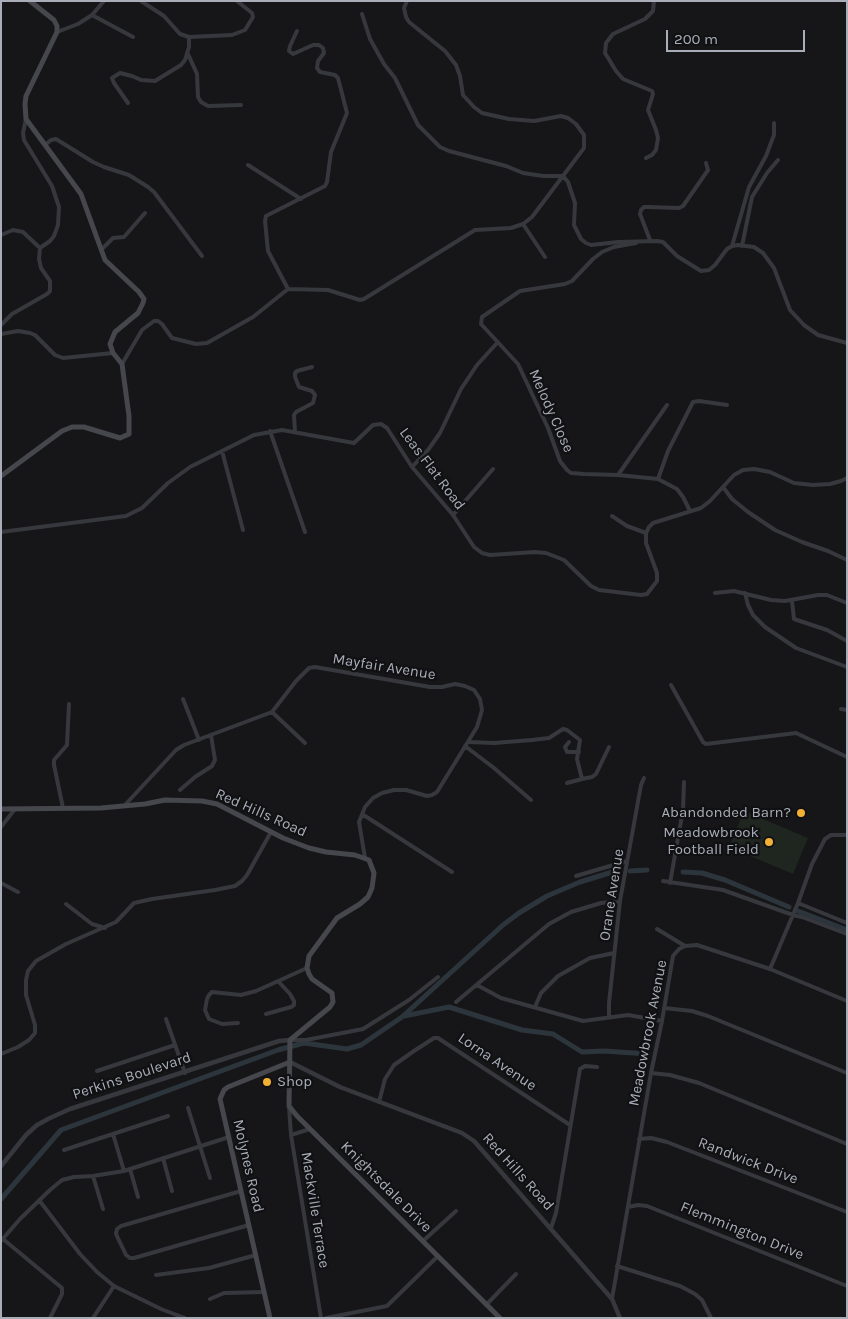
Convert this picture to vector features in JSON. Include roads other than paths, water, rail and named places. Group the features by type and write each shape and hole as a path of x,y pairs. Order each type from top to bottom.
{"main road":[{"path":"1,476 62,431 72,427 84,427 120,438 129,434 130,416 122,364 110,348 111,339 123,324 138,313 144,299 105,260 81,194 26,119 26,96 57,32 54,20 30,1"},
{"name":"Red Hills Road","path":"1,809 124,806 165,800 202,801 217,804 271,832 309,848 326,852 355,854 365,858"},
{"path":"289,1106 290,1040 333,1002 332,994 312,979 307,968 309,956 338,918 368,897 372,888 374,873 369,860 365,858"},
{"name":"Molynes Road","path":"270,1318 220,1099 224,1090 290,1061"},
{"name":"Knightsdale Drive","path":"289,1106 500,1318"}],"street":[{"path":"141,1 164,16 180,34 189,37 232,35 246,30 253,17 252,13 237,1"},
{"path":"122,364 142,330 154,321 162,324 172,338 196,344 207,343 253,316 288,289 328,290 360,300 364,299 475,230 511,228 523,224 532,217 584,148 584,135 576,124 568,118 561,116 534,121 509,119 482,113 474,107 463,95 456,65 445,51 409,22 404,8 407,1"},
{"path":"646,158 656,150 658,138 648,110 653,94 652,91 623,79 605,54 606,43 613,34 646,20 653,11 654,1"},
{"path":"57,32 78,24 92,14 102,2"},
{"path":"92,14 133,37"},
{"path":"362,14 370,39 394,78 418,125 440,147 506,166 523,173 563,176"},
{"path":"288,289 268,251 265,221 268,213 323,188 327,182 331,152 347,113 336,75 320,72 317,68 318,61 324,53 323,48 319,45 314,45 293,54 289,51 297,31"},
{"path":"189,37 188,54 197,74 198,97 201,102 208,106 241,106"},
{"path":"128,103 112,78 120,73 141,80 155,81 181,65 188,54"},
{"path":"1,325 12,314 47,294 50,290 50,281 39,259 40,248 54,236 58,225 60,207 52,186 24,140 26,119"},
{"path":"732,246 748,187 766,156 774,135 774,123"},
{"path":"44,145 56,139 93,162 129,175 148,187 154,192 202,256"},
{"path":"742,246 752,197 778,160"},
{"path":"650,240 640,214 641,210 644,207 679,208 683,206 708,170 706,164"},
{"path":"248,165 301,199"},
{"path":"563,176 568,182 575,203 574,225 581,239 586,244 650,240 663,242 677,256 701,271 709,270 715,265 726,249 732,246 754,247 763,252 774,268 790,310 804,325 818,335 847,343"},
{"path":"101,250 113,238 124,238 145,213"},
{"path":"523,224 545,258"},
{"path":"1,236 13,230 23,232 40,248"},
{"name":"Melody Close","path":"640,242 614,247 602,252 572,281 565,284 520,291 482,317 481,324 497,344 518,364 548,428 560,462 567,470 571,473 658,479 677,490 683,496 690,510"},
{"path":"1,334 30,333 55,354 63,358 113,353"},
{"path":"412,467 428,450 440,433 461,390 477,364 497,344"},
{"path":"294,432 294,415 313,403 315,395 312,391 299,387 295,373 296,371 312,367"},
{"path":"658,479 668,451 693,402 699,400 727,405"},
{"path":"618,475 666,405"},
{"name":"Leas Flat Road","path":"1,532 126,516 142,508 168,483 190,467 254,435 282,430 354,443 373,424 381,424 387,428 395,439 412,467 453,515 474,547 482,553 490,555 546,553 564,560 591,586 599,590 647,594 657,581 657,573 646,543 646,533"},
{"path":"270,431 306,532"},
{"path":"222,451 244,530"},
{"path":"453,515 493,469"},
{"path":"612,516 627,526 646,533 654,523 701,508 734,475 743,470 754,469 770,472 794,483 813,485 841,482 847,478"},
{"path":"723,487 738,504 775,530 847,560"},
{"path":"715,593 745,592 771,600 792,601 818,595 827,595 847,603"},
{"path":"745,592 753,615 765,627 796,648 847,667"},
{"path":"792,601 794,619 827,630 847,641"},
{"name":"Mayfair Avenue","path":"272,712 296,681 310,668 315,667 430,687 455,684 474,690 480,698 482,710 477,727 437,792 427,796 406,790 382,793 373,798 362,814"},
{"path":"671,685 702,742 706,744 796,733 847,757"},
{"path":"183,699 199,740"},
{"path":"63,808 54,760 67,745 69,704"},
{"path":"841,709 847,710"},
{"path":"124,806 176,750 272,712 306,743"},
{"path":"469,742 494,743 548,738 563,730 572,733 580,740 577,759 582,778"},
{"path":"180,790 194,777 212,766 215,760 211,735"},
{"path":"569,742 565,747 567,752 579,752"},
{"path":"465,746 531,800"},
{"path":"567,784 582,778 592,777 596,774 609,747"},
{"name":"Orane Avenue","path":"609,1017 620,901 641,785 644,778"},
{"path":"670,883 683,810 684,782"},
{"path":"1,826 15,809"},
{"path":"365,858 359,822 362,814 452,872"},
{"path":"1,1054 18,1047 29,1040 35,1033 35,1025 26,994 28,971 36,961 66,944 116,922 134,903 152,898 235,886 247,875 271,832"},
{"path":"770,969 812,864 825,839 831,835 847,835"},
{"path":"576,876 627,861"},
{"path":"662,881 723,890 847,934"},
{"path":"1,883 18,892"},
{"path":"456,1002 548,924 571,912 620,901"},
{"path":"798,903 847,922"},
{"path":"66,904 92,924 105,928"},
{"path":"658,929 685,946"},
{"name":"Meadowbrook Avenue","path":"612,1299 673,956 679,949 685,946 698,945 770,969 847,1001"},
{"path":"535,1007 541,993 558,976 590,958 614,953"},
{"path":"238,1024 222,1024 209,1019 206,1010 207,999 212,992 241,995 256,991 307,968"},
{"path":"290,1040 313,1039 363,1029 409,1000 438,977"},
{"path":"266,1014 291,1007 294,1004 290,994 278,981"},
{"path":"477,985 501,998 583,1021 628,1015 662,1022"},
{"path":"664,1008 692,1011 708,1016 847,1073"},
{"path":"166,1019 185,1073"},
{"name":"Lorna Avenue","path":"379,1102 386,1079 394,1064 438,1038 570,1125"},
{"name":"Perkins Boulevard","path":"1,1166 26,1135 37,1125 70,1109 279,1041 290,1040"},
{"path":"97,1070 175,1045"},
{"name":"Red Hills Road","path":"290,1061 340,1087 462,1133 474,1140 612,1299 620,1318"},
{"path":"551,1228 556,1213 581,1067 597,1067"},
{"path":"651,1073 670,1075 699,1083 847,1144"},
{"name":"Mackville Terrace","path":"289,1106 291,1135 321,1318"},
{"path":"188,1108 210,1178"},
{"path":"64,1150 168,1116"},
{"path":"291,1135 310,1129"},
{"path":"113,1134 124,1171"},
{"path":"50,1318 62,1294 62,1288 2,1240 20,1219 62,1180 124,1171 229,1138"},
{"name":"Randwick Drive","path":"639,1139 651,1138 667,1142 847,1212"},
{"path":"163,1158 172,1191"},
{"path":"130,1168 138,1197"},
{"path":"93,1176 103,1209"},
{"path":"241,1191 121,1226 117,1229 116,1234 126,1255 134,1258 249,1225"},
{"path":"39,1200 80,1254 114,1286 161,1309 185,1318"},
{"name":"Flemmington Drive","path":"628,1207 648,1206 847,1286"},
{"path":"423,1242 456,1211"},
{"path":"156,1275 209,1268 256,1254"},
{"path":"326,1318 387,1306 437,1256"},
{"path":"617,1266 680,1286 695,1294 702,1300 711,1318"},
{"path":"486,1305 516,1274"},
{"path":"93,1317 114,1286"},
{"path":"210,1299 224,1294 264,1292"}],"waterway":[{"path":"1,1199 61,1130 278,1050 304,1043 347,1049 361,1045 402,1017 503,925 519,913 547,896 580,882 619,870"},
{"path":"630,871 647,870"},
{"path":"683,872 702,873 725,880 789,907"},
{"path":"798,911 847,930"},
{"path":"404,1016 449,1007 522,1030 553,1034 582,1052 604,1051 648,1054"}],"place":[{"name":"Abandonded Barn?","path":"801,813"},
{"name":"Meadowbrook Football Field","path":"769,842"},
{"name":"Shop","path":"267,1082"}]}
